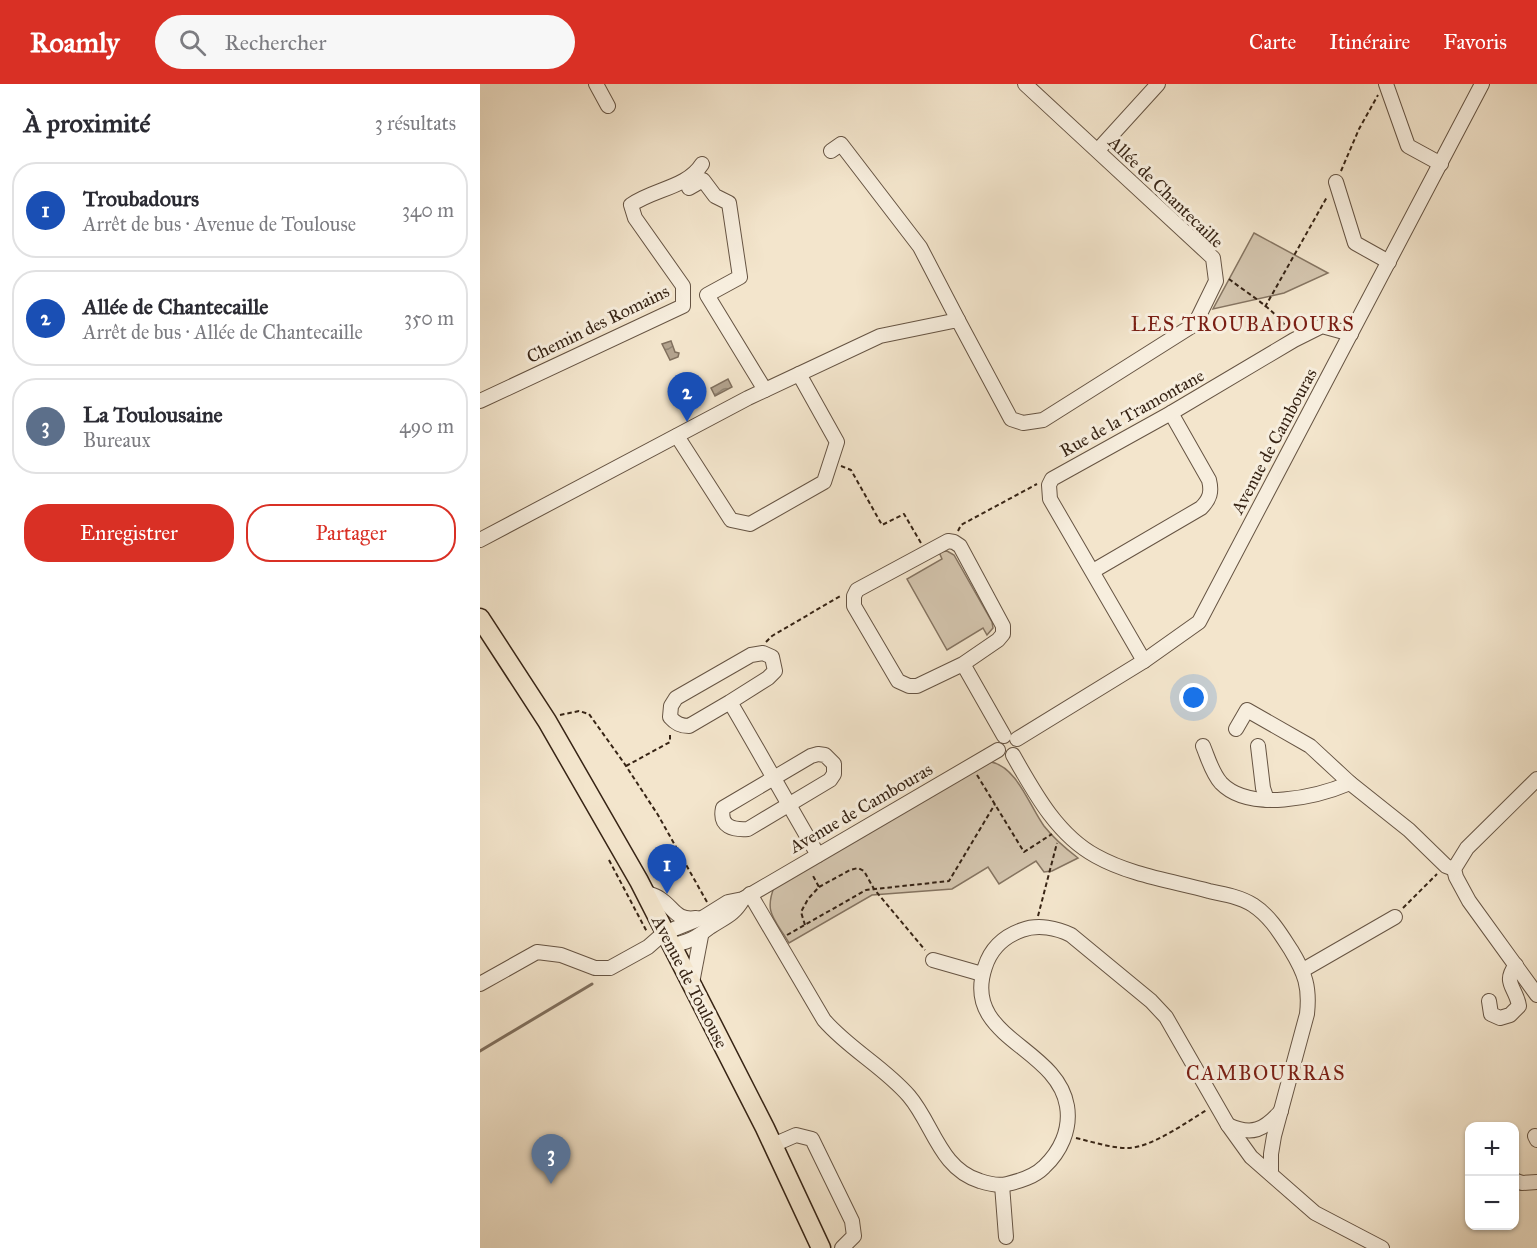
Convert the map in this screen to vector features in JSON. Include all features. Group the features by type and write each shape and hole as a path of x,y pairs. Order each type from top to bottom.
{"main road":[{"name":"Avenue de Toulouse","path":"480,618 543,716 645,892 773,1145 821,1248"}],"street":[{"path":"596,84 608,106"},
{"name":"Allée de Chantecaille","path":"958,320 1011,419 1023,423 1042,420 1195,324 1216,281 1213,258 1025,84"},
{"path":"1098,150 1158,84"},
{"path":"1386,84 1408,146 1441,164"},
{"name":"Avenue de Cambouras","path":"1010,737 1144,661 1199,622 1482,84"},
{"path":"480,540 765,390 880,336 958,320 920,247 841,144 831,151"},
{"name":"Chemin des Romains","path":"480,401 683,306 682,286 636,218 631,205 644,196 678,184 697,172 702,164"},
{"path":"682,192 703,180 715,196 729,203 740,277 706,295 765,390"},
{"path":"1336,182 1355,243 1389,262"},
{"name":"Rue de la Tramontane","path":"1049,485 1057,475 1172,413 1294,340 1322,326 1351,334"},
{"path":"677,436 731,520 750,524 824,482 831,463 837,442 799,374"},
{"path":"1093,571 1201,508 1208,501 1211,490 1209,480 1172,413"},
{"path":"1049,485 1050,499 1144,661"},
{"path":"948,541 954,542 963,551 1003,626 1003,634 963,664 917,686 909,686 898,681 854,606 854,596 856,590 948,541"},
{"path":"755,653 764,653 771,657 775,671 730,702 689,726 682,726 670,717 671,705 676,698 755,653"},
{"path":"963,664 1018,749 1013,755"},
{"path":"730,702 775,778 788,807 818,855"},
{"path":"1236,729 1247,710 1310,746 1350,783 1409,830 1446,866 1454,869"},
{"path":"1010,737 999,741 998,750 1004,755 1013,755"},
{"path":"1203,746 1213,771 1221,783 1250,797 1285,801 1336,789 1350,783"},
{"path":"1258,746 1263,788 1267,800"},
{"name":"Avenue de Cambouras","path":"747,896 998,750"},
{"path":"818,754 825,755 834,764 834,774 830,780 748,829 734,830 724,823 723,808 775,778 818,754"},
{"path":"1013,755 1049,813 1061,828 1086,850 1114,865 1243,899 1275,925 1303,970 1309,1000 1307,1014 1271,1154 1271,1174"},
{"path":"1537,779 1467,848 1454,869 1469,900 1537,994"},
{"path":"645,892 658,897 676,915 688,919 747,896"},
{"path":"668,939 687,943 701,936 736,911 747,896"},
{"path":"747,896 824,1020 835,1033 909,1096 948,1160 956,1168 976,1180 1002,1185 1029,1178 1041,1170 1056,1153 1065,1136 1067,1108 1059,1082 1051,1071 989,1017 985,1007 982,974 992,952 1001,941 1024,929 1035,927 1060,930 1071,935 1151,1001 1166,1017 1228,1125 1251,1157 1315,1213 1382,1248"},
{"path":"480,984 537,952 561,955 595,968 610,968 668,939 707,912"},
{"path":"1303,970 1395,917"},
{"path":"692,983 701,936"},
{"path":"933,960 982,974"},
{"path":"1490,1001 1491,1014 1500,1018 1510,1015 1519,1006 1509,980 1516,965"},
{"path":"1228,1125 1246,1131 1262,1129 1271,1123 1282,1110"},
{"path":"773,1145 796,1135 812,1139 852,1221 854,1236 842,1248"},
{"path":"1519,1182 1537,1182"},
{"path":"1002,1185 1006,1237"}],"path":[{"path":"1265,307 1294,254"},
{"path":"1215,268 1284,323 1294,340"},
{"path":"831,463 851,470 882,525 904,514 926,554"},
{"path":"954,542 961,525 1034,483 1049,485"},
{"path":"755,653 772,636 841,595 854,596"},
{"path":"543,716 561,716 579,711 589,714 658,815 707,912"},
{"path":"626,766 670,742 670,717"},
{"path":"971,765 1023,852 1061,828"},
{"path":"777,941 866,890 949,881 995,804"},
{"path":"1035,927 1061,828"},
{"path":"797,866 809,869 819,887"},
{"path":"805,925 801,912 808,899 819,887 858,868 864,871 874,889 933,960"},
{"path":"1410,901 1434,876"},
{"path":"1065,1136 1117,1147 1138,1146 1151,1142 1216,1105"}],"shaded area":[{"path":"1254,233 1328,273 1284,293 1213,309"},
{"path":"947,551 954,555 992,622 993,628 987,635 983,628 947,650 907,579 942,559 939,552"},
{"path":"991,762 1008,771 1022,788 1044,826 1078,858 1052,871 1044,872 1036,861 999,884 988,867 952,889 872,895 789,943 770,909 775,885"}],"water":[{"path":"671,341 675,352 679,353 678,357 670,360 662,344"},
{"path":"728,379 732,387 715,396 711,388"}],"waterway":[{"path":"480,1051 592,984"}],"place":[{"name":"Allée de Chantecaille","path":"687,422"},
{"name":"Troubadours","path":"667,894"},
{"name":"La Toulousaine","path":"551,1184"}],"district":[{"name":"LES TROUBADOURS","path":"1243,324"},
{"name":"CAMBOURRAS","path":"1266,1073"}]}
